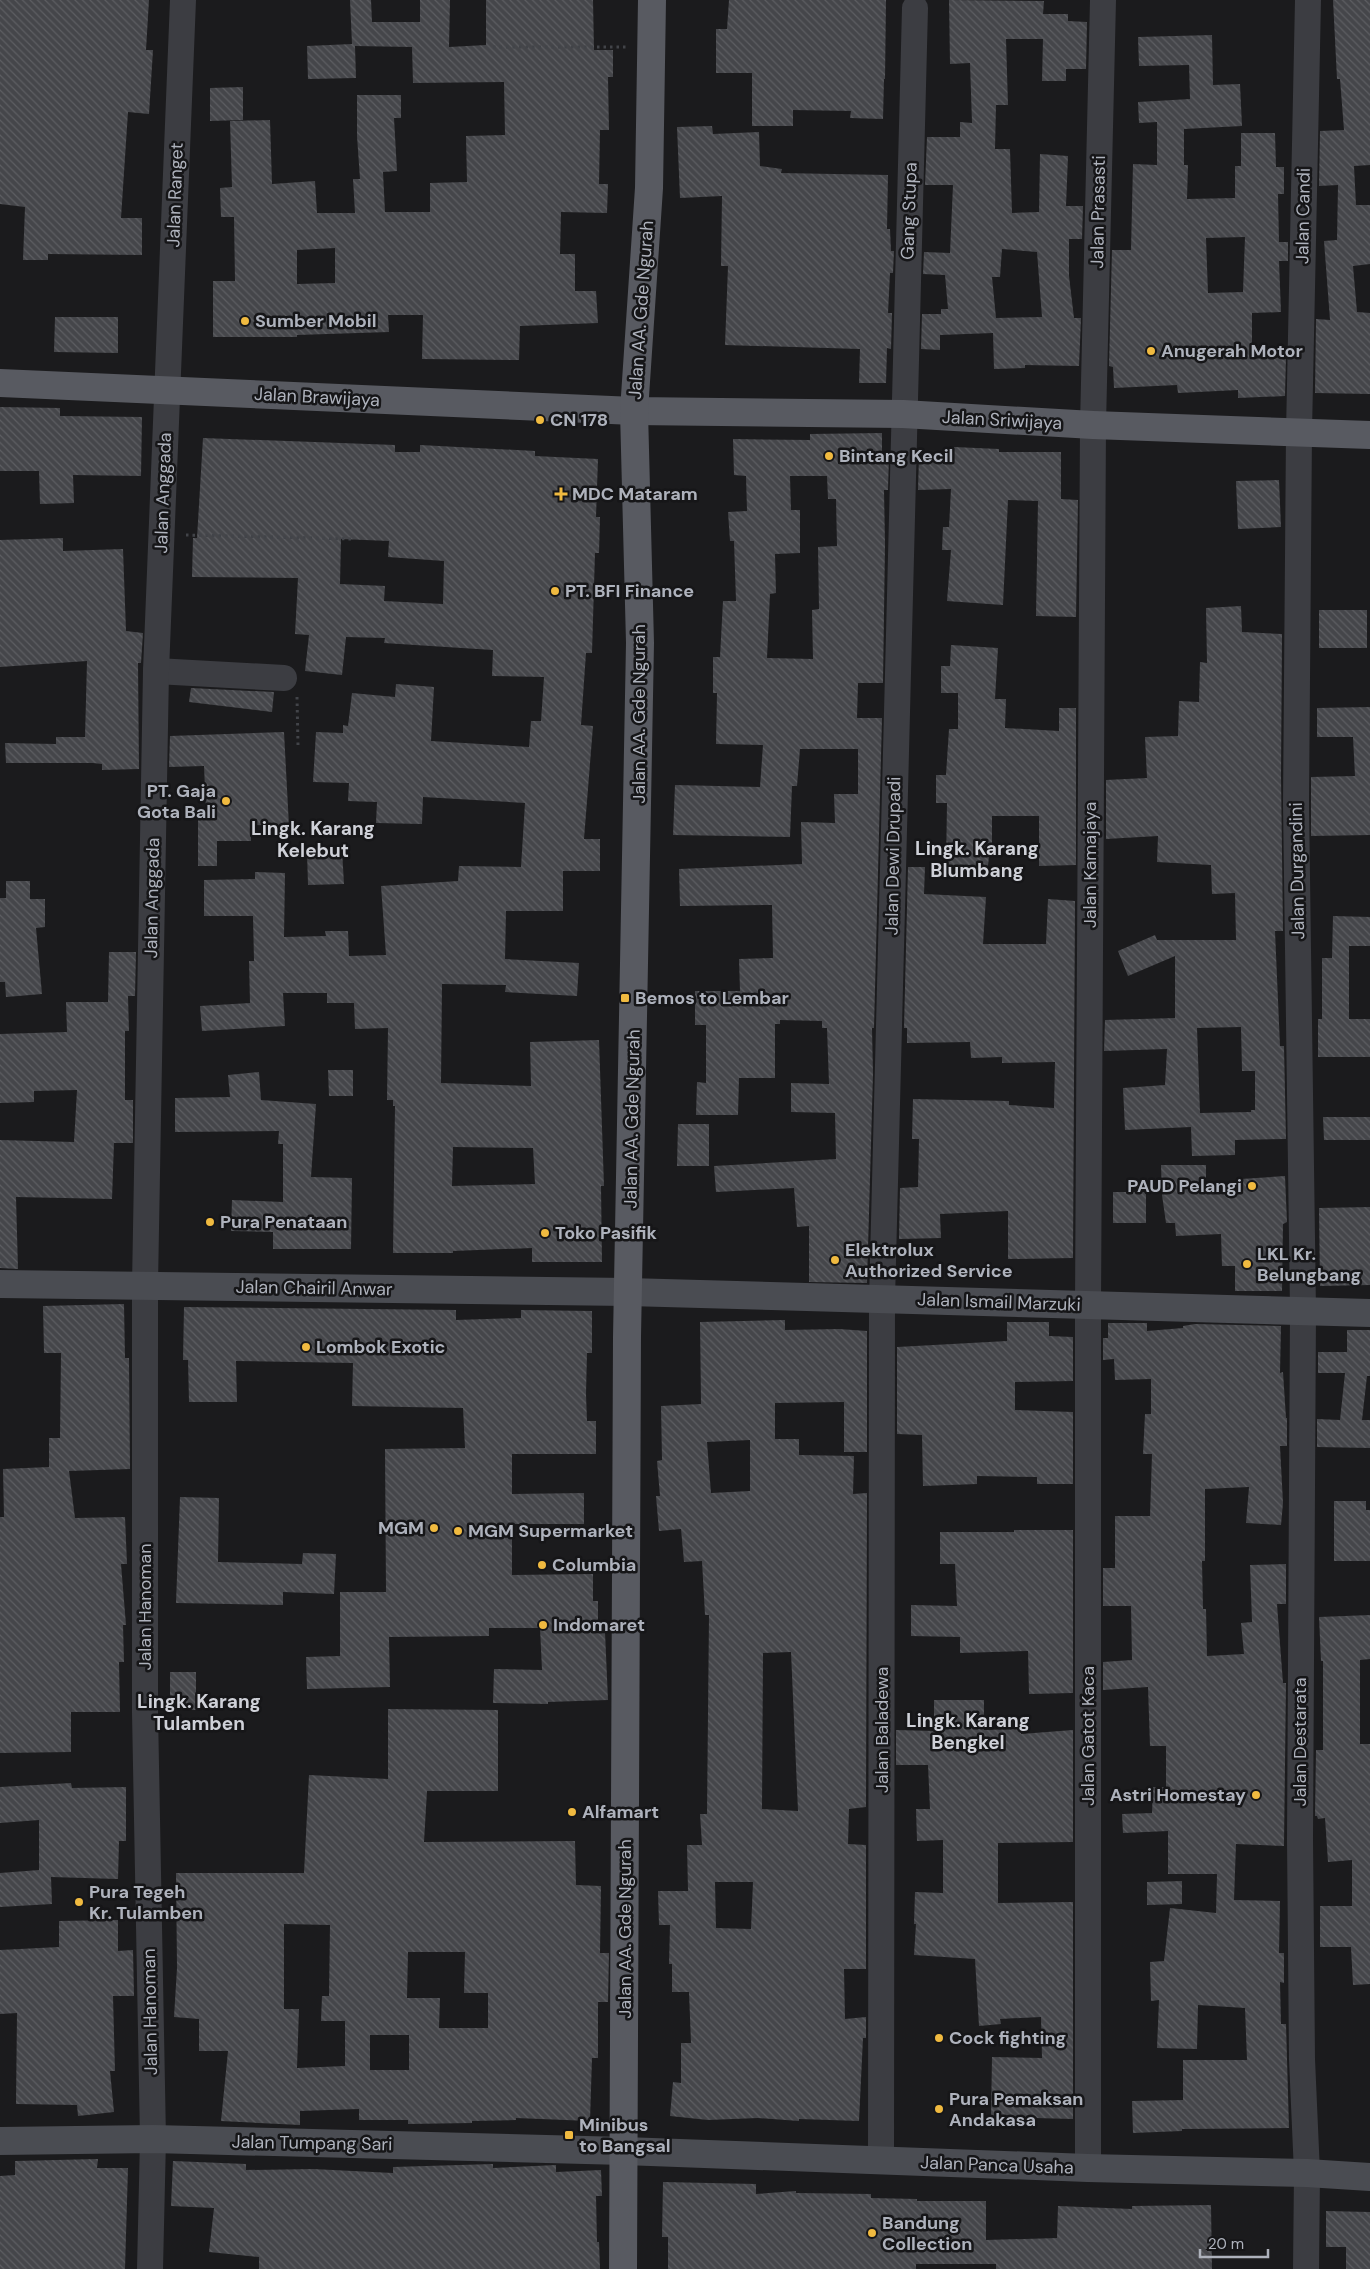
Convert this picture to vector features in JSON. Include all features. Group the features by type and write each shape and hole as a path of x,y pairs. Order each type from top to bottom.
{"main road":[{"name":"Jalan AA. Gde Ngurah","path":"623,2269 628,1292 640,643 634,411 649,188 652,0"},
{"name":"Jalan Brawijaya","path":"0,383 634,411"},
{"name":"Jalan Sriwijaya","path":"634,411 904,414 1093,425 1370,434"}],"street":[{"name":"Jalan Ranget","path":"167,390 183,0"},
{"name":"Jalan Prasasti","path":"1093,425 1103,0"},
{"name":"Jalan Candi","path":"1299,432 1308,0"},
{"name":"Gang Stupa","path":"904,414 915,8"},
{"name":"Jalan Anggada","path":"145,1285 156,671 167,390"},
{"name":"Jalan Dewi Drupadi","path":"882,1298 904,414"},
{"name":"Jalan Kamajaya","path":"1088,1305 1093,425"},
{"name":"Jalan Durgandini","path":"1299,432 1296,804 1303,1311"},
{"path":"156,671 284,678"},
{"name":"Jalan Chairil Anwar","path":"0,1284 628,1292"},
{"name":"Jalan Hanoman","path":"145,1285 145,1712 153,2139 150,2269"},
{"name":"Jalan Ismail Marzuki","path":"628,1292 1370,1313"},
{"name":"Jalan Baladewa","path":"881,2161 882,1298"},
{"name":"Jalan Gatot Kaca","path":"1088,1305 1088,2168"},
{"name":"Jalan Destarata","path":"1303,1311 1300,1839 1302,2059 1307,2172 1306,2269"},
{"name":"Jalan Tumpang Sari","path":"0,2141 153,2139 624,2151"},
{"name":"Jalan Panca Usaha","path":"624,2151 1088,2168 1307,2172 1370,2176"}],"path":[{"path":"493,48 651,46"},
{"path":"162,534 353,540"},
{"path":"284,678 292,681 297,691 298,745"}],"building":[{"path":"0,0 149,0 146,50 153,50 149,114 128,112 121,218 142,218 142,255 48,254 48,260 23,260 25,207 0,204"},
{"path":"350,0 371,0 372,22 420,22 420,0 450,0 449,47 486,45 486,0 593,0 594,50 613,50 613,77 608,77 609,130 600,130 599,184 608,184 607,213 561,212 560,254 575,254 575,291 596,291 598,323 520,326 519,360 422,359 423,315 388,315 389,332 297,335 297,337 213,337 213,281 235,281 234,217 221,217 220,188 232,187 230,121 270,120 272,184 315,181 317,213 355,213 353,179 360,179 357,95 401,95 401,118 394,118 397,171 383,172 385,212 430,212 430,183 467,182 466,136 505,135 504,82 413,83 412,47 355,46 356,78 308,79 307,46 352,44","holes":["335,248 335,283 297,284 297,250"]},
{"path":"729,0 886,0 883,119 850,118 851,111 793,110 793,126 752,126 752,73 716,73 716,29 727,29"},
{"path":"949,0 1044,1 1043,14 1068,14 1068,21 1087,22 1086,69 1066,69 1066,81 1042,81 1043,39 1006,39 1008,105 996,105 995,149 1010,149 1012,213 1039,212 1040,154 1068,156 1066,206 1083,206 1082,239 1069,239 1069,276 1074,318 1081,318 1079,366 1025,365 1025,368 994,369 993,333 940,335 940,350 921,349 922,314 941,314 941,309 948,309 945,275 923,274 924,252 950,253 953,185 925,185 927,137 960,137 960,122 972,123 970,63 950,64","holes":["1002,249 1037,252 1042,317 996,318 992,277 1000,277"]},
{"path":"1333,0 1370,0 1370,165 1354,166 1356,205 1370,205 1370,264 1353,266 1357,312 1370,313 1370,394 1315,393 1316,319 1330,320 1324,241 1337,240 1338,185 1319,186 1320,131 1344,130 1340,79 1337,79"},
{"path":"1212,35 1213,85 1240,84 1242,126 1184,129 1184,165 1188,165 1187,199 1235,198 1235,166 1241,166 1241,133 1275,133 1276,167 1284,167 1284,194 1278,194 1279,242 1288,242 1288,261 1279,261 1281,312 1252,313 1252,359 1286,357 1285,396 1238,398 1238,390 1178,393 1177,385 1114,388 1113,367 1109,366 1112,250 1131,250 1133,164 1157,165 1157,122 1139,123 1138,102 1190,99 1189,65 1139,66 1138,37","holes":["1245,237 1243,292 1208,293 1206,238"]},
{"path":"243,87 243,120 210,121 210,88"},
{"path":"712,126 713,134 759,132 760,166 782,169 781,173 888,175 887,229 890,229 891,251 894,251 893,273 890,273 888,313 892,313 891,349 887,348 886,383 859,383 860,349 725,345 728,266 721,266 722,196 680,198 677,127"},
{"path":"55,317 118,317 118,353 54,352"},
{"path":"0,407 60,408 60,416 142,417 141,476 73,475 74,503 40,504 39,471 0,471"},
{"path":"882,433 882,456 889,456 888,490 884,490 883,683 858,683 857,718 882,718 874,1028 872,1028 873,1074 867,1283 809,1282 809,1226 797,1227 794,1188 716,1192 714,1166 836,1159 835,1113 791,1112 791,1083 829,1084 827,1028 822,1028 822,1021 780,1020 780,1024 775,1024 775,1078 739,1078 738,1115 696,1115 697,1082 706,1083 706,1025 695,1025 695,991 740,991 739,959 773,958 772,905 680,906 679,869 802,864 801,822 835,823 834,794 858,794 858,749 800,749 797,786 792,786 790,837 673,835 675,785 760,787 763,745 716,744 717,693 713,693 713,657 720,657 723,601 736,601 734,541 730,541 728,512 747,511 746,476 734,475 733,439 810,440 810,434","holes":["790,476 827,476 828,499 836,499 837,546 818,547 819,609 812,610 813,659 767,658 770,594 776,593 775,554 800,553 800,510 791,510"]},
{"path":"203,438 395,445 395,452 420,452 420,445 535,451 535,456 598,459 596,517 600,517 599,553 595,553 592,653 586,653 581,725 593,726 584,839 600,839 600,871 563,871 563,911 506,911 505,959 579,963 577,996 505,992 506,985 442,984 441,1083 531,1086 530,1042 599,1040 604,1186 601,1186 602,1262 532,1262 532,1248 453,1251 453,1253 393,1253 395,1106 393,1106 393,1100 387,1100 388,1028 355,1029 354,1003 327,1003 327,993 283,993 285,1026 202,1031 200,1006 250,1003 249,961 254,961 253,916 204,916 204,880 255,879 255,872 285,873 284,937 326,936 325,931 348,931 349,956 386,955 381,886 458,881 459,866 521,867 525,803 423,797 422,824 376,823 377,802 348,801 349,783 313,782 316,732 343,733 343,725 348,726 352,693 395,697 396,684 434,687 431,741 529,747 531,721 541,721 544,677 492,676 493,650 384,643 385,638 346,637 342,675 305,671 309,635 295,634 298,578 192,577 193,538 197,538","holes":["341,539 389,541 388,557 444,561 443,604 384,601 385,586 340,584","453,1147 533,1148 535,1184 452,1186"]},
{"path":"954,447 999,449 999,452 1061,452 1061,499 1078,500 1076,617 1036,616 1038,501 1008,500 1003,605 947,601 951,550 942,550 943,527 949,527 951,489 918,490 919,456 953,455"},
{"path":"1279,480 1281,527 1238,529 1236,481"},
{"path":"63,538 63,551 123,549 126,631 143,633 141,663 138,663 139,769 102,770 102,764 93,763 6,763 5,743 56,744 56,737 85,737 87,661 0,667 0,540"},
{"path":"1241,606 1242,632 1282,634 1283,931 1275,931 1280,1046 1284,1046 1286,1139 1235,1140 1235,1155 1192,1156 1191,1127 1125,1130 1123,1088 1165,1085 1167,1049 1104,1051 1105,1020 1175,1018 1175,956 1128,976 1118,951 1155,935 1157,940 1236,940 1235,893 1212,894 1211,865 1157,862 1158,836 1106,839 1106,780 1147,778 1145,737 1178,736 1179,701 1199,702 1200,662 1207,663 1206,608","holes":["1241,1027 1242,1071 1255,1071 1255,1110 1251,1110 1251,1112 1200,1113 1197,1028"]},
{"path":"1319,610 1367,610 1367,648 1319,648"},
{"path":"951,645 998,648 995,699 1006,699 1005,728 1059,731 1059,708 1076,708 1076,865 1039,866 1039,816 992,816 992,856 989,856 988,866 946,866 947,803 936,803 936,775 946,775 949,729 958,729 958,693 941,693 941,666 950,666"},
{"path":"191,688 274,692 272,712 189,702"},
{"path":"1370,707 1370,835 1311,836 1311,777 1355,776 1353,737 1317,737 1317,708"},
{"path":"284,732 289,826 251,825 251,841 217,841 217,866 198,866 198,812 206,812 204,766 169,767 170,736"},
{"path":"342,850 344,884 308,885 307,852"},
{"path":"908,867 925,867 924,894 986,897 983,944 1046,944 1048,899 1075,901 1073,1258 1008,1259 1008,1211 940,1214 941,1238 899,1239 900,1188 918,1187 919,1139 912,1139 913,1099 1009,1101 1009,1105 1054,1108 1055,1062 1002,1063 1002,1057 971,1058 970,1042 907,1043 907,1028 904,1028"},
{"path":"6,881 30,881 30,899 45,899 45,927 36,928 42,994 6,997 5,982 0,982 0,898 6,898"},
{"path":"1333,916 1370,917 1370,946 1349,946 1349,1019 1370,1019 1370,1057 1318,1057 1318,1019 1322,1019 1322,958 1332,958"},
{"path":"109,952 136,952 135,996 128,996 129,1031 125,1031 125,1100 133,1100 133,1143 114,1143 112,1199 16,1197 18,1269 0,1268 0,1140 74,1142 77,1090 34,1091 34,1102 0,1103 0,1034 67,1032 66,1002 108,1002"},
{"path":"328,1070 353,1070 353,1096 329,1096"},
{"path":"259,1072 261,1100 316,1104 311,1177 352,1178 351,1249 273,1249 273,1232 231,1231 232,1200 283,1202 283,1144 278,1144 279,1131 175,1132 175,1098 230,1097 228,1075"},
{"path":"1323,1117 1370,1117 1370,1140 1324,1140"},
{"path":"678,1124 709,1124 709,1166 677,1166"},
{"path":"1161,1165 1206,1165 1206,1192 1241,1190 1241,1179 1285,1176 1287,1222 1283,1224 1282,1291 1235,1291 1235,1266 1222,1266 1221,1234 1176,1236 1175,1223 1166,1223 1162,1195"},
{"path":"1113,1192 1146,1192 1146,1223 1113,1223"},
{"path":"1370,1207 1370,1285 1320,1286 1319,1208"},
{"path":"124,1304 125,1358 129,1358 130,1469 69,1471 75,1518 125,1517 127,1564 121,1564 126,1625 123,1625 124,1662 119,1662 120,1712 71,1712 71,1752 0,1753 0,1517 4,1517 3,1469 49,1467 49,1438 60,1438 61,1353 44,1353 43,1306"},
{"path":"184,1307 456,1310 456,1320 521,1318 521,1310 592,1311 592,1353 587,1353 586,1394 587,1421 596,1421 596,1454 512,1454 512,1494 584,1493 584,1524 512,1524 512,1575 593,1574 593,1601 598,1601 598,1632 605,1632 608,1700 548,1702 548,1704 493,1703 494,1669 542,1670 540,1628 489,1628 489,1636 389,1637 390,1687 307,1689 306,1657 340,1656 340,1592 386,1592 385,1449 465,1448 463,1408 352,1406 353,1363 236,1361 237,1402 189,1402 188,1360 183,1360"},
{"path":"785,1320 785,1330 839,1329 867,1331 867,1452 844,1452 844,1402 775,1403 775,1439 799,1439 799,1455 854,1456 853,1494 867,1493 866,1807 849,1809 848,1844 866,1845 866,1969 844,1969 845,2019 866,2017 866,2038 863,2038 859,2121 799,2119 799,2121 758,2118 708,2120 670,2116 673,2082 681,2083 681,2043 691,2043 689,1992 672,1992 672,1964 669,1964 670,1925 659,1925 658,1891 688,1891 687,1845 702,1845 700,1814 707,1814 709,1615 705,1615 702,1561 684,1562 681,1529 659,1531 656,1496 660,1496 657,1461 662,1460 661,1406 701,1404 700,1322","holes":["750,1440 750,1491 711,1493 707,1442","791,1652 798,1811 762,1809 763,1653","715,1882 753,1882 751,1929 716,1928"]},
{"path":"1007,1322 1049,1322 1049,1336 1073,1337 1073,1381 1015,1382 1015,1410 1073,1412 1073,1484 1037,1484 1037,1477 977,1476 977,1484 923,1486 922,1435 897,1434 897,1347 1007,1341"},
{"path":"1108,1323 1147,1323 1147,1331 1183,1328 1183,1326 1195,1324 1281,1326 1280,1373 1283,1372 1287,1418 1287,1446 1280,1446 1283,1503 1281,1525 1246,1523 1249,1487 1205,1489 1205,1561 1202,1561 1203,1609 1206,1609 1207,1656 1244,1654 1241,1623 1252,1622 1250,1565 1286,1564 1286,1604 1277,1604 1283,1683 1286,1683 1284,1846 1236,1844 1234,1900 1280,1901 1279,1953 1284,1953 1284,1983 1280,1982 1281,2024 1286,2024 1289,2128 1182,2129 1182,2131 1133,2133 1132,2101 1183,2100 1183,2060 1247,2060 1245,2008 1198,2005 1197,2049 1157,2048 1159,2000 1151,2001 1150,1962 1164,1961 1170,1908 1216,1913 1217,1874 1168,1874 1168,1831 1123,1833 1122,1814 1152,1813 1153,1787 1166,1787 1166,1746 1150,1746 1148,1687 1103,1690 1103,1662 1132,1660 1131,1606 1103,1606 1103,1568 1115,1568 1115,1516 1150,1516 1152,1454 1143,1454 1145,1414 1151,1414 1151,1379 1115,1380 1114,1359 1103,1360 1103,1338 1108,1338"},
{"path":"1347,1330 1370,1330 1370,1376 1367,1376 1362,1420 1370,1420 1370,1448 1317,1447 1317,1419 1340,1420 1345,1373 1318,1373 1318,1352 1347,1352"},
{"path":"180,1497 219,1498 218,1562 302,1564 303,1553 336,1554 334,1594 283,1592 283,1605 176,1603"},
{"path":"1334,1501 1366,1501 1366,1510 1370,1510 1370,1561 1334,1561"},
{"path":"1014,1530 1073,1530 1073,1693 1029,1694 1028,1651 960,1653 960,1637 911,1636 911,1605 957,1606 955,1564 940,1564 940,1532 1014,1532"},
{"path":"1370,1615 1370,1659 1360,1660 1360,1744 1370,1744 1370,1984 1353,1985 1351,1947 1320,1947 1320,1906 1352,1906 1352,1860 1328,1862 1325,1818 1318,1819 1315,1816 1316,1750 1323,1750 1323,1661 1321,1661 1319,1617"},
{"path":"170,1672 196,1672 196,1710 170,1710"},
{"path":"934,1700 984,1700 984,1730 1021,1729 1021,1734 1073,1730 1073,1842 998,1843 998,1903 1073,1902 1073,2119 991,2117 992,2057 1042,2058 1041,2017 1000,2019 1001,2024 979,2026 975,1959 914,1955 916,1924 914,1924 915,1892 943,1893 943,1840 917,1841 916,1809 930,1809 928,1765 896,1765 896,1730 934,1731"},
{"path":"388,1709 498,1710 498,1791 427,1791 424,1842 575,1841 576,1885 601,1886 600,1953 609,1953 608,2002 598,2002 598,2058 592,2058 590,2121 516,2118 516,2120 472,2121 472,2123 408,2124 408,2120 359,2120 359,2109 300,2111 300,2125 221,2121 228,2051 199,2051 199,2019 174,2017 177,1968 176,1873 304,1873 309,1775 388,1779","holes":["284,1924 330,1925 329,1996 322,1996 321,2021 345,2021 345,2066 297,2068 299,2009 284,2009","408,1952 465,1952 464,1993 488,1993 488,2028 439,2028 440,1998 407,1998","370,2035 409,2035 409,2070 370,2070"]},
{"path":"71,1783 72,1788 126,1787 126,1841 119,1841 118,1879 51,1877 52,1904 0,1907 0,1873 39,1870 39,1820 0,1823 0,1787"},
{"path":"1182,1881 1182,1904 1147,1905 1147,1882"},
{"path":"118,1920 118,1951 133,1950 134,1996 113,1996 115,2071 110,2071 114,2112 78,2116 77,2105 16,2104 17,2013 0,2014 0,1950 59,1947 59,1921"},
{"path":"98,2159 97,2168 128,2168 125,2269 0,2269 0,2176 15,2175 15,2161"},
{"path":"173,2161 246,2164 246,2170 313,2169 393,2173 393,2167 493,2164 493,2168 556,2165 556,2172 601,2170 602,2196 596,2196 597,2242 599,2242 600,2269 259,2269 259,2257 209,2252 214,2208 171,2206"},
{"path":"663,2182 756,2184 756,2194 796,2191 796,2193 871,2194 871,2198 917,2199 917,2201 986,2201 986,2240 1057,2238 1058,2206 1132,2209 1132,2206 1211,2205 1212,2269 996,2269 996,2264 916,2264 916,2269 668,2269 668,2237 662,2237"},
{"path":"1326,2211 1370,2212 1370,2269 1346,2269 1346,2247 1326,2247"}],"place":[{"name":"Sumber Mobil","path":"245,321"},
{"name":"Anugerah Motor","path":"1151,351"},
{"name":"CN 178","path":"540,420"},
{"name":"Bintang Kecil","path":"829,456"},
{"name":"MDC Mataram","path":"561,494"},
{"name":"PT. BFI Finance","path":"555,591"},
{"name":"PT. Gaja Gota Bali","path":"226,801"},
{"name":"Bemos to Lembar","path":"625,998"},
{"name":"PAUD Pelangi","path":"1252,1186"},
{"name":"Pura Penataan","path":"210,1222"},
{"name":"Toko Pasifik","path":"545,1233"},
{"name":"Elektrolux Authorized Service","path":"835,1260"},
{"name":"LKL Kr. Belungbang","path":"1247,1264"},
{"name":"Lombok Exotic","path":"306,1347"},
{"name":"MGM","path":"434,1528"},
{"name":"MGM Supermarket","path":"458,1531"},
{"name":"Columbia","path":"542,1565"},
{"name":"Indomaret","path":"543,1625"},
{"name":"Astri Homestay","path":"1256,1795"},
{"name":"Alfamart","path":"572,1812"},
{"name":"Pura Tegeh Kr. Tulamben","path":"79,1902"},
{"name":"Cock fighting","path":"939,2038"},
{"name":"Pura Pemaksan Andakasa","path":"939,2109"},
{"name":"Minibus to Bangsal","path":"569,2135"},
{"name":"Bandung Collection","path":"872,2233"}],"district":[{"name":"Lingk. Karang Kelebut","path":"313,839"},
{"name":"Lingk. Karang Blumbang","path":"977,859"},
{"name":"Lingk. Karang Tulamben","path":"199,1712"},
{"name":"Lingk. Karang Bengkel","path":"968,1731"}]}
